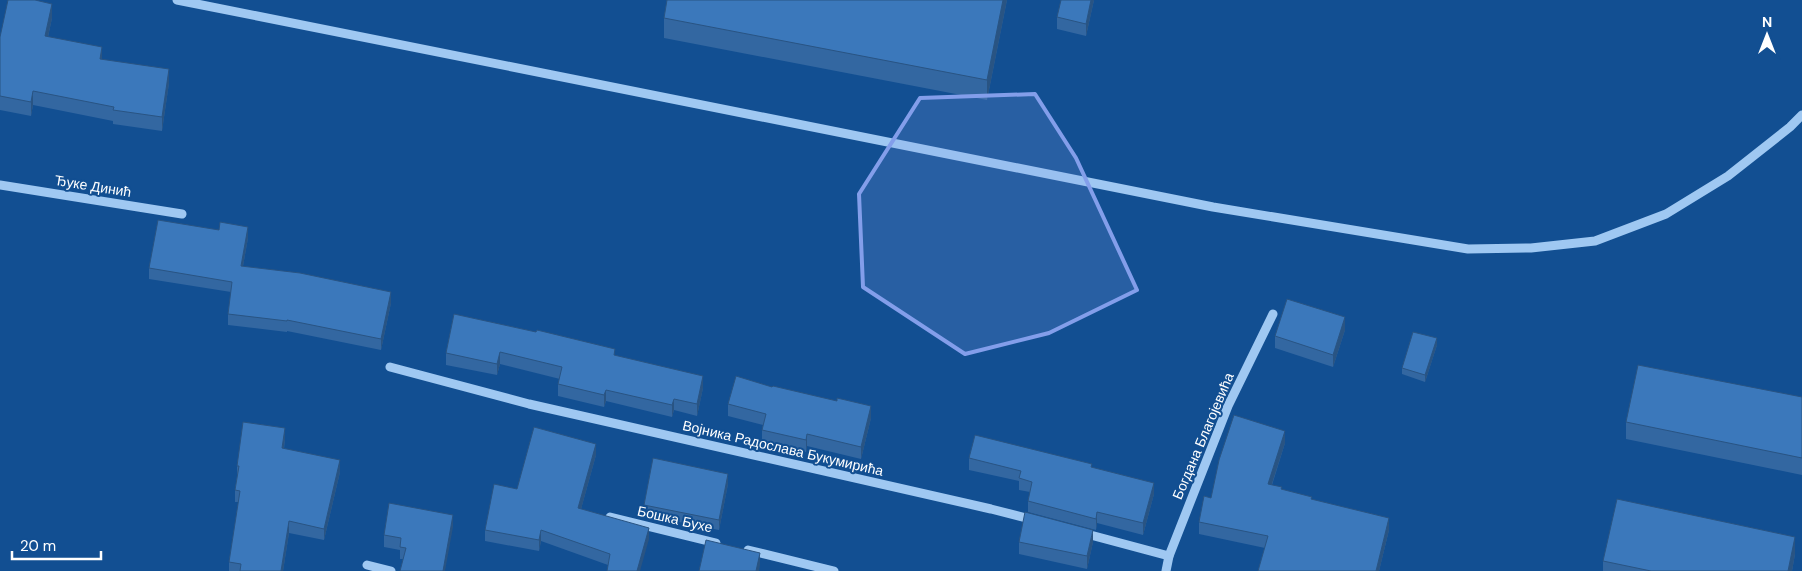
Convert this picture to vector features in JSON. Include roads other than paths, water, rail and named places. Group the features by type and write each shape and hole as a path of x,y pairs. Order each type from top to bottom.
{"street":[{"path":"177,0 1213,207 1468,249 1531,248 1595,241 1666,214 1728,176 1790,127 1802,115"},
{"name":"Ђуке Динић","path":"0,185 182,214"},
{"name":"Богдана Благојевића","path":"1166,571 1169,556 1228,406 1273,314"},
{"name":"Војника Радослава Букумирића","path":"390,368 529,404 981,507 1047,524"},
{"name":"Бошка Бухе","path":"597,514 721,544"},
{"path":"1075,531 1169,556"},
{"path":"740,548 834,571"},
{"path":"368,565 391,571"}]}
